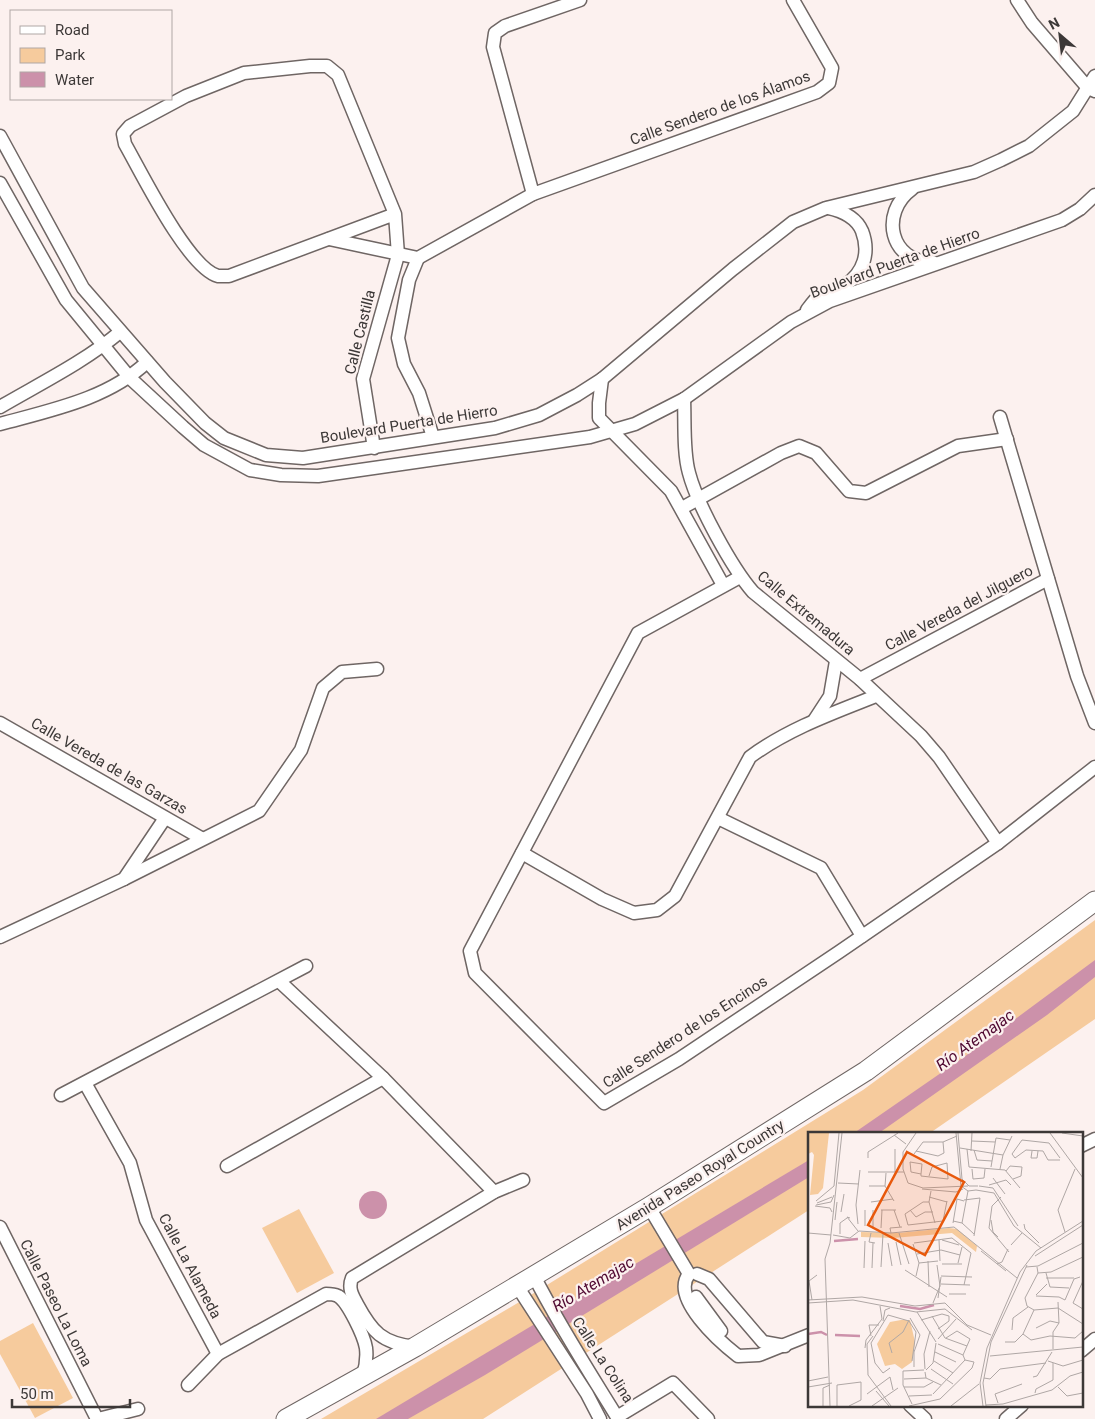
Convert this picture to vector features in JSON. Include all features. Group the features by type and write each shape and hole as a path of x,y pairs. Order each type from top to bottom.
{"street":[{"path":"534,194 493,47 495,34 505,26 580,0"},
{"name":"Calle Sendero de los Álamos","path":"418,258 534,194 817,92 829,83 832,68 793,0"},
{"path":"1018,0 1032,23 1091,89"},
{"path":"394,214 229,276 217,276 207,269 182,243 125,144 123,134 130,126 186,96 244,74 310,66 327,66 338,75 394,214 398,255"},
{"name":"Boulevard Puerta de Hierro","path":"0,136 83,288 147,362 205,423 224,438 266,455 303,458 495,428 539,414 577,395 602,379 765,243 793,222 826,208 974,172 1029,146 1073,111 1091,89 1095,76"},
{"name":"Boulevard Puerta de Hierro","path":"0,183 66,300 130,378 204,445 250,470 281,475 318,476 590,437 636,424 684,400 802,316 830,301 1062,220 1080,209 1095,195"},
{"path":"923,184 911,189 900,198 894,210 892,224 894,237 902,249 912,258 925,262 938,262"},
{"path":"802,316 819,296 844,286 854,278 862,267 866,254 865,240 860,228 851,217 839,210 826,208"},
{"path":"329,239 418,258 409,280 398,338 404,364 419,392 433,437"},
{"name":"Calle Castilla","path":"374,448 363,379 398,255"},
{"path":"0,406 103,346 120,332"},
{"path":"375,333 398,338"},
{"path":"0,424 67,406 130,378 147,362"},
{"path":"602,379 598,403 599,418 671,491 723,585"},
{"name":"Calle Extremadura","path":"684,400 688,472 698,498 740,577 753,592 860,679 921,736 939,757 998,843"},
{"path":"1000,417 1077,676 1095,723"},
{"path":"682,508 781,453 799,446 816,453 849,491 866,493 958,446 1007,440"},
{"name":"Calle Sendero de los Encinos","path":"740,577 638,633 470,952 475,973 604,1103 679,1059 998,843 1095,767"},
{"name":"Calle Vereda del Jilguero","path":"860,679 1048,579"},
{"path":"815,720 830,696 836,661"},
{"path":"0,936 124,879 201,838 259,811 301,750 323,688 342,672 378,669"},
{"path":"522,853 602,899 634,913 657,910 675,896 750,757 765,746 815,720 876,696"},
{"name":"Calle Vereda de las Garzas","path":"0,723 201,838"},
{"path":"124,879 165,818"},
{"path":"718,818 822,868 862,936"},
{"name":"Avenida Paseo Royal Country","path":"288,1419 314,1411 363,1376 517,1286 538,1284 654,1215 866,1071 1095,901"},
{"path":"62,1095 306,966"},
{"path":"279,981 383,1078 494,1192"},
{"path":"227,1166 383,1078"},
{"name":"Calle La Alameda","path":"85,1083 130,1163 146,1220 218,1354"},
{"path":"1082,1146 1095,1139"},
{"path":"414,1347 388,1341 370,1327 353,1296 350,1284 352,1278 494,1192 523,1180"},
{"path":"654,1215 689,1274 709,1279 764,1342 785,1346"},
{"name":"Calle Paseo La Loma","path":"0,1227 98,1419 138,1409"},
{"path":"689,1274 684,1292 701,1320 715,1336 738,1356 759,1355 808,1336"},
{"name":"Calle La Colina","path":"538,1284 569,1343 580,1355 617,1417 673,1383 708,1419"},
{"path":"517,1286 600,1419"},
{"path":"188,1385 218,1354 326,1294 340,1297 364,1338 366,1357 363,1376"},
{"path":"1082,1350 1095,1339"},
{"path":"911,1406 925,1419"},
{"path":"1006,1419 1021,1406"}],"green space":[{"path":"1095,920 1095,1019 931,1132 808,1132 808,1211 483,1419 321,1419 521,1301 863,1090"},
{"path":"299,1209 334,1273 297,1293 262,1228"},
{"path":"33,1323 73,1398 35,1418 0,1354 0,1341"}],"water":[{"path":"1095,960 1095,977 1047,1015 880,1132 855,1132 964,1057"},
{"path":"808,1161 808,1178 485,1375 408,1419 376,1419"},
{"path":"373,1191 383,1195 387,1205 383,1215 373,1219 363,1215 359,1205 363,1195"}],"water label":[{"name":"Río Atemajac","path":"975,1040"},
{"name":"Río Atemajac","path":"593,1284"}]}
